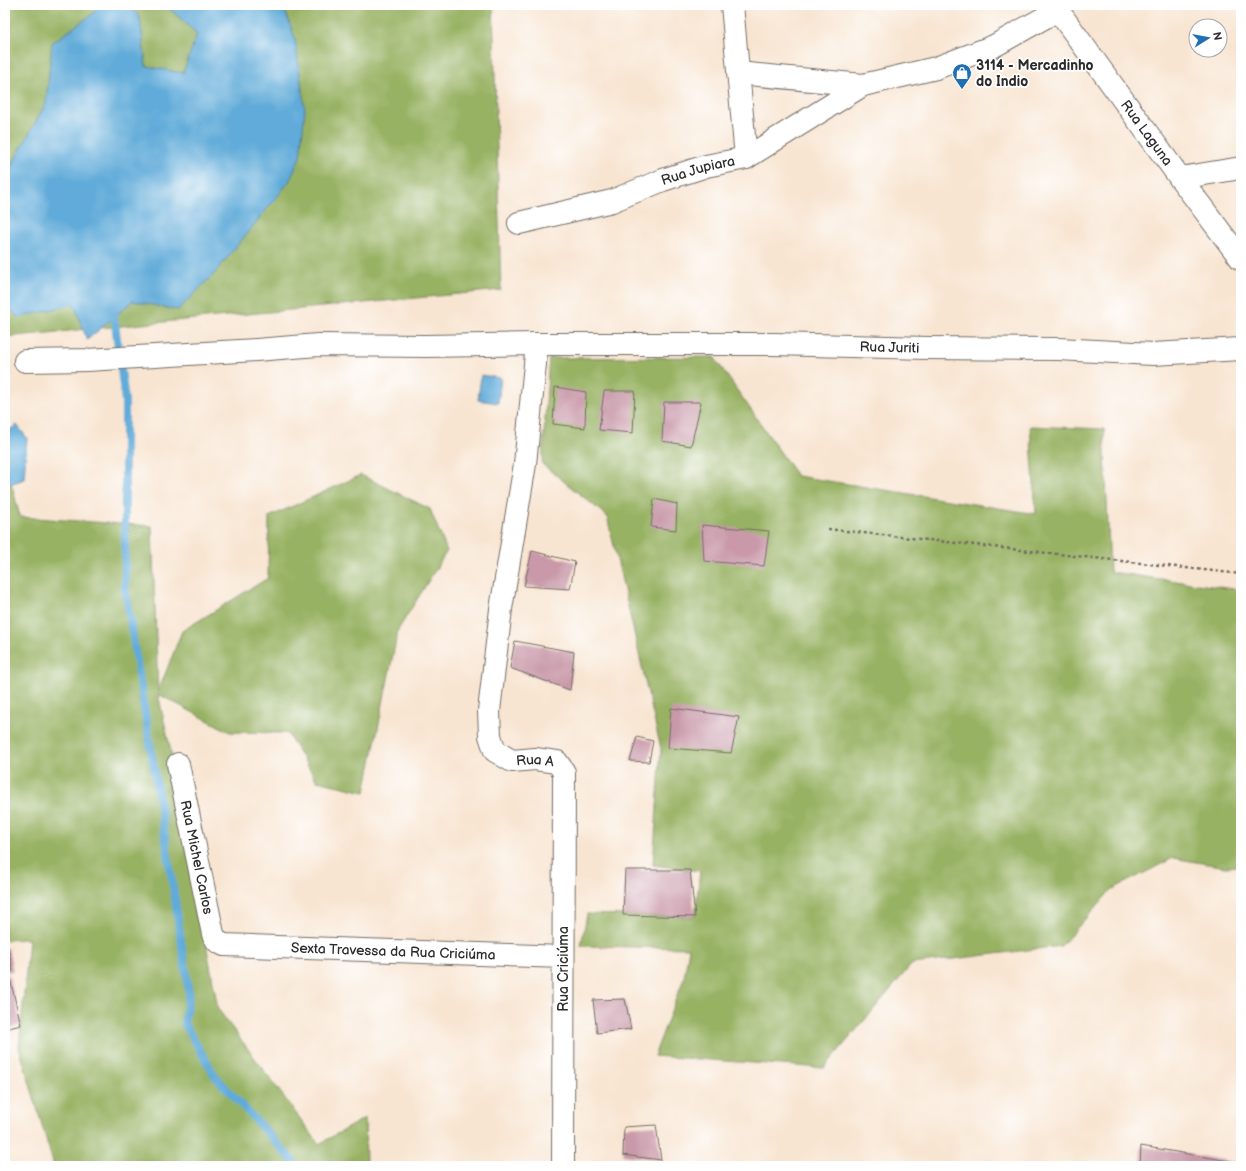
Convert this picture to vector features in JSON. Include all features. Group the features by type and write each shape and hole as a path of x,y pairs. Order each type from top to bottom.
{"street":[{"path":"732,5 746,158"},
{"name":"Rua Jupiara","path":"738,73 863,85 936,68 994,46 1056,7"},
{"name":"Rua Laguna","path":"1056,7 1180,178 1241,259"},
{"name":"Rua Jupiara","path":"519,223 612,201 663,180 706,166 746,158 863,85"},
{"path":"1180,178 1241,168"},
{"name":"Rua A","path":"537,344 525,464 501,608 490,711 490,736 495,751 512,760 535,759 557,762 564,772"},
{"name":"Rua Juriti","path":"25,361 87,360 318,345 781,345 1058,349 1153,354 1241,349"},
{"name":"Rua Michel Carlos","path":"178,764 213,934 217,941 224,945"},
{"name":"Rua Criciúma","path":"563,1166 564,772"},
{"name":"Sexta Travessa da Rua Criciúma","path":"224,945 563,957"}],"path":[{"path":"828,528 1241,574"}],"green space":[{"path":"5,5 493,5 501,290 5,337"},
{"path":"714,357 797,476 1036,514 1030,426 1104,429 1110,572 1241,590 1241,866 1225,867 1173,858 1111,890 1061,946 912,964 824,1068 654,1056 684,978 689,948 581,946 587,914 695,917 700,871 653,865 661,749 607,516 542,464 549,358"},
{"path":"5,459 20,517 152,526 158,692 182,631 268,578 269,517 361,475 430,509 447,551 398,630 365,792 317,781 287,733 230,732 158,694 171,752 218,1009 319,1144 365,1118 366,1166 54,1166 19,1047 29,939 5,940"}],"water":[{"path":"105,5 128,5 140,17 146,66 183,73 197,34 166,5 283,5 295,38 305,110 300,157 289,182 214,274 178,310 133,301 87,340 74,304 18,318 5,303 5,177 46,103 52,43"},
{"path":"481,375 501,378 498,403 478,400"},
{"path":"17,425 27,438 24,479 5,486 5,433"}],"building":[{"path":"555,387 586,392 585,428 553,424"},
{"path":"604,391 635,391 633,433 599,430"},
{"path":"664,402 701,402 691,446 662,441"},
{"path":"654,499 677,504 676,530 651,527"},
{"path":"702,525 769,531 764,566 704,561"},
{"path":"532,551 575,562 570,589 524,586"},
{"path":"515,641 574,652 570,690 510,668"},
{"path":"671,708 739,717 731,753 668,748"},
{"path":"637,737 653,741 649,762 630,761"},
{"path":"625,870 690,870 695,917 623,915"},
{"path":"8,948 13,971 5,973 5,949"},
{"path":"9,974 21,1025 5,1029 5,975"},
{"path":"625,999 631,1029 597,1033 593,1000"},
{"path":"656,1125 661,1160 623,1155 624,1127"},
{"path":"1141,1146 1241,1163 1241,1166 1140,1166"}],"waterway":[{"path":"97,5 103,19"},
{"path":"113,308 125,401 125,588 189,993 184,1023 215,1076 293,1161 294,1166"}],"place":[{"name":"3114 - Mercadinho do Indio","path":"962,90"}]}
